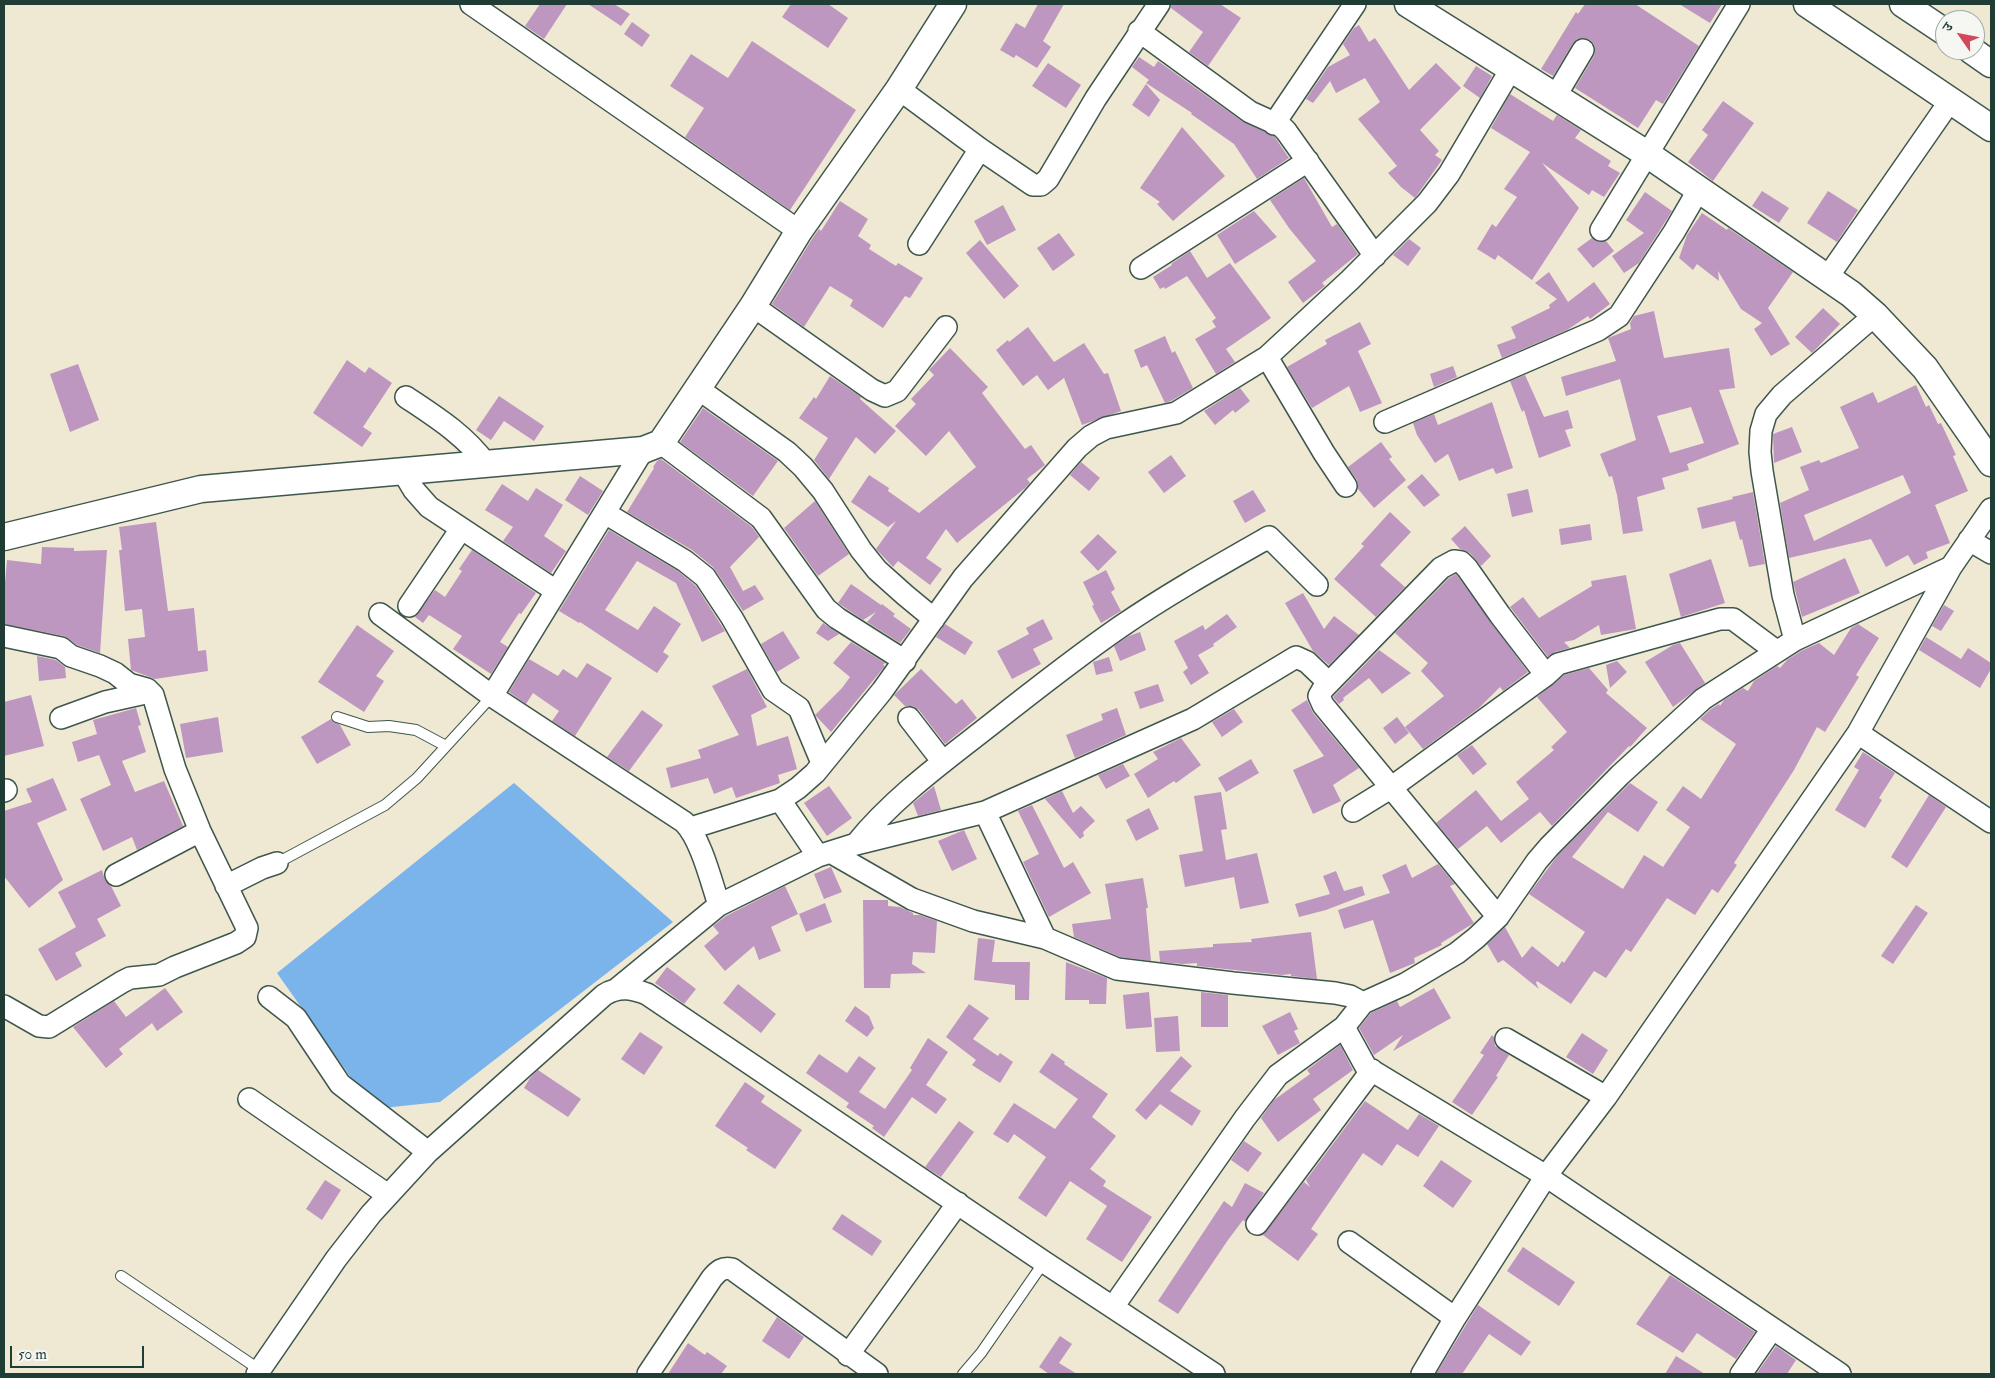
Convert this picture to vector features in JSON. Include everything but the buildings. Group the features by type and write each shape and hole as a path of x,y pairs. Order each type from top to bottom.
{"street":[{"path":"471,4 799,231"},
{"path":"492,696 605,513 652,446 697,388 753,306 799,231 899,89 953,4"},
{"path":"899,89 980,149 1033,185 1041,185 1048,179 1096,98 1139,31 1159,4"},
{"path":"1274,124 1355,4"},
{"path":"1408,4 1646,154 1851,294 1911,350 1991,463"},
{"path":"1601,230 1739,4"},
{"path":"1807,4 1991,128"},
{"path":"1903,4 1935,25"},
{"path":"1139,31 1250,112 1286,131 1375,256"},
{"path":"1555,96 1583,50"},
{"path":"691,828 780,800 798,788 822,764 905,661 963,578 1077,448 1090,436 1106,428 1176,413 1267,357 1375,256 1427,203 1449,174 1511,70"},
{"path":"1827,278 1950,101"},
{"path":"919,244 980,149"},
{"path":"1141,268 1308,161"},
{"path":"1385,422 1612,322 1619,316 1654,263 1699,189"},
{"path":"753,306 872,390 885,396 897,391 946,327"},
{"path":"1795,640 1783,595 1764,480 1760,452 1761,432 1766,414 1782,396 1875,315"},
{"path":"1267,357 1324,453 1346,486"},
{"path":"697,388 787,452 798,462 823,491 861,550 878,570 934,619"},
{"path":"406,397 452,428 474,447 486,464"},
{"path":"4,537 201,489 486,464 652,446 761,518 826,609 836,618 905,661"},
{"path":"402,470 414,490 429,507 556,591"},
{"path":"1422,1374 1455,1318 1546,1176 1606,1097 1858,733 1951,567 1991,509"},
{"path":"605,513 685,561 705,577 732,618 773,690 799,708 822,764"},
{"path":"410,606 461,529"},
{"path":"856,844 874,822 943,762 1119,628 1185,584 1269,537 1317,585"},
{"path":"1969,540 1991,553"},
{"path":"1498,917 1320,700 1320,692 1441,568 1454,561 1461,562 1467,568 1546,675"},
{"path":"1112,1306 1245,1118 1278,1075 1344,1027 1363,1003 1405,984 1457,953 1476,938 1498,917 1537,861 1620,775 1703,699 1795,640 1951,567"},
{"path":"380,614 492,696 672,812 691,828 719,905"},
{"path":"1353,811 1392,788 1546,675 1558,664 1720,619 1734,620 1776,652"},
{"path":"4,636 61,648 71,656 100,666 115,673 129,684 150,692 155,699 175,769 200,831 247,928 245,936 236,943 174,967 160,976 130,978 49,1027 39,1026 4,1006"},
{"path":"259,1372 336,1259 388,1195 428,1152 604,995 618,988 719,905 825,855 856,844 985,812 1193,719 1285,662 1296,658 1306,662 1329,683"},
{"path":"61,718 105,702 150,692"},
{"path":"909,718 943,762"},
{"path":"1858,733 1991,822"},
{"path":"780,800 825,855 912,899 973,921 1045,938 1117,969 1233,984 1335,993 1363,1003"},
{"path":"985,812 1045,938"},
{"path":"116,875 200,831"},
{"path":"226,886 262,868 277,863"},
{"path":"618,988 628,988 647,994 1210,1373"},
{"path":"269,998 296,1018 340,1084 428,1152"},
{"path":"1344,1027 1361,1060 1372,1070 1546,1176 1840,1374"},
{"path":"1506,1039 1606,1097"},
{"path":"1257,1224 1372,1070"},
{"path":"249,1099 388,1195"},
{"path":"848,1355 958,1204"},
{"path":"1348,1242 1455,1318"},
{"path":"648,1374 712,1278 719,1270 725,1268 732,1269 848,1355 877,1374"},
{"path":"1741,1374 1772,1329"}],"lane":[{"path":"277,863 386,805 417,778 492,696"},
{"path":"337,717 368,727 389,726 416,730 446,746"},
{"path":"963,1374 981,1353 1044,1262"},
{"path":"121,1276 259,1372"}],"water":[{"path":"514,783 673,922 440,1102 373,1109 277,973"}]}
